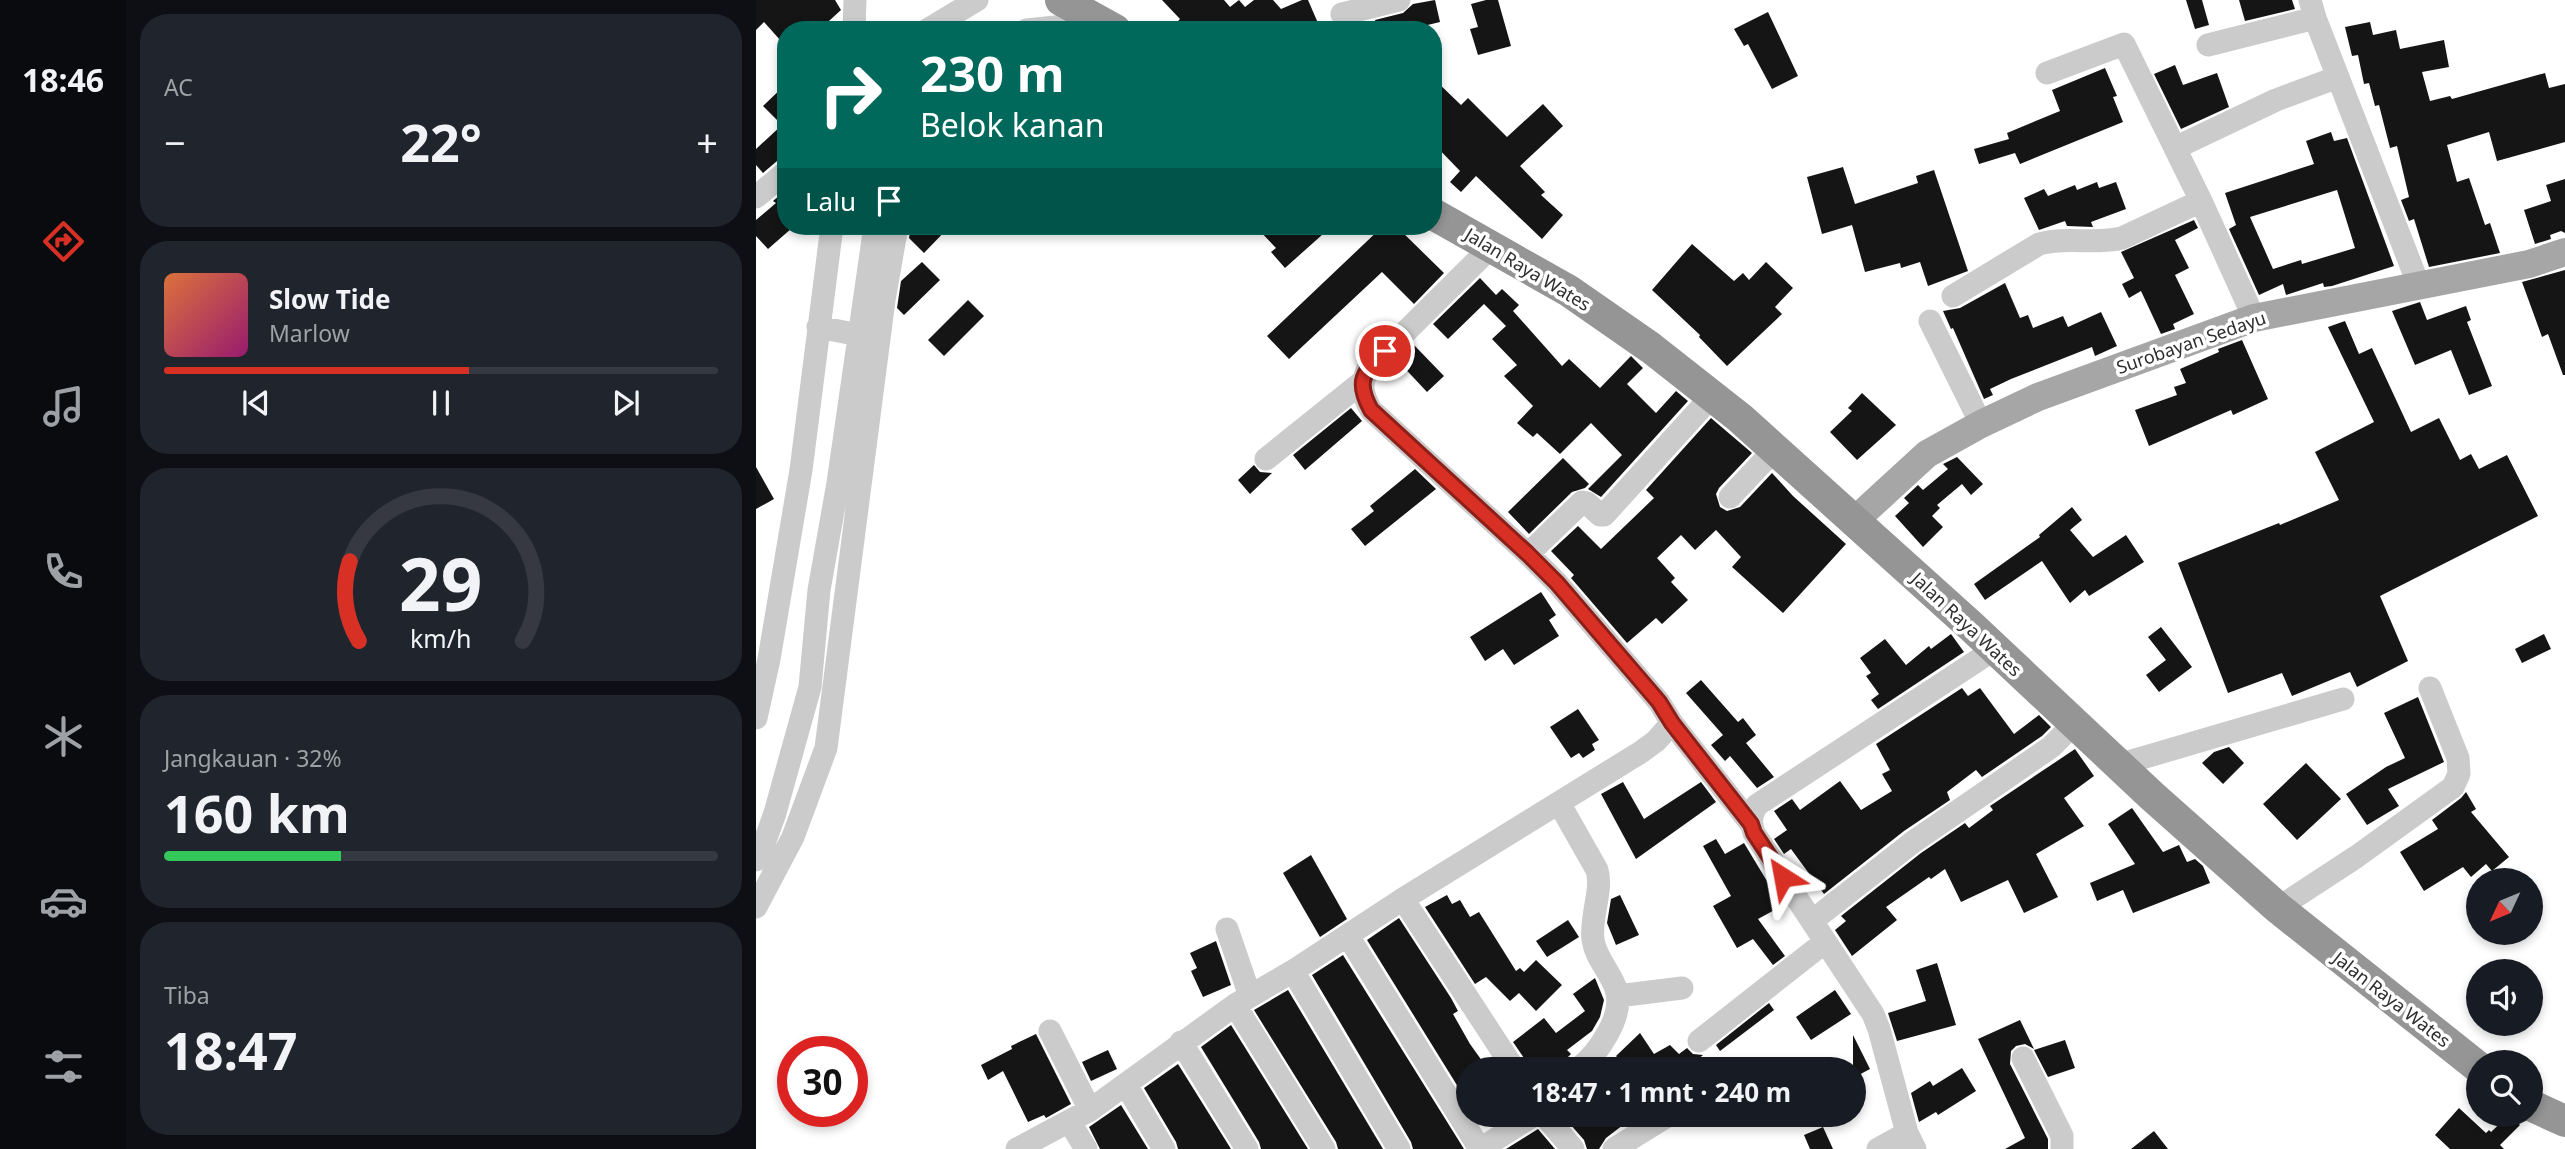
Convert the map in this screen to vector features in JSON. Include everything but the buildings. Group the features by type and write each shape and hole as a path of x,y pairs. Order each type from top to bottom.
{"highway":[{"name":"Jalan Raya Wates","path":"1442,219 1569,291 1651,348 1712,396 1854,521 2118,765 2278,908 2466,1057"},
{"path":"2543,1111 2565,1121"}],"main road":[{"name":"Surobayan Sedayu","path":"1854,521 1927,454 1981,424 2050,393 2254,318 2529,264 2565,252"}],"street":[{"path":"854,21 855,0"},
{"path":"942,21 977,0"},
{"path":"1341,15 1399,0"},
{"path":"2208,45 2313,9 2419,286"},
{"path":"2047,73 2124,44 2202,201 2254,318"},
{"path":"2175,148 2276,100 2338,77"},
{"path":"756,197 777,180"},
{"path":"1952,296 2039,244 2054,240 2122,239 2202,201"},
{"path":"756,719 802,470 831,235"},
{"path":"758,852 775,813 810,687 819,590 838,483 874,235"},
{"path":"756,907 793,837 826,748 884,300 895,235"},
{"path":"1266,459 1362,382 1368,369 1492,246"},
{"path":"1930,321 1981,424"},
{"path":"818,327 859,335"},
{"path":"1362,382 1363,395 1371,410 1557,583 1659,702 1672,723 1751,824 1754,833 1863,997 1879,1029 1911,1141 1878,1149"},
{"path":"1528,554 1582,502 1604,515 1712,396"},
{"path":"1730,497 1774,449"},
{"path":"780,586 819,590"},
{"path":"1751,824 1752,813 1757,805 1995,649"},
{"path":"2278,908 2356,857 2453,787 2459,774 2458,758 2430,688"},
{"path":"2118,765 2343,699"},
{"path":"1017,1149 1090,1110 1242,1000 1293,971 1656,741 1672,723"},
{"path":"1812,921 1913,842 2052,747 2074,724"},
{"path":"1559,803 1597,870 1600,882 1592,919 1593,940 1596,953 1616,986 1618,996 1617,1013 1590,1057"},
{"path":"1403,899 1506,1057"},
{"path":"1227,929 1242,1000 1324,1149"},
{"path":"1348,936 1480,1149 1515,1127"},
{"path":"1699,1041 1825,942"},
{"path":"1293,971 1399,1149"},
{"path":"1618,996 1682,988"},
{"path":"1050,1031 1090,1110"},
{"path":"1181,1042 1247,1149"},
{"path":"2023,1058 2062,1136 2062,1149"},
{"path":"1126,1085 1164,1149"},
{"path":"1069,1121 1086,1149"},
{"path":"1554,1127 1573,1149"},
{"path":"1614,1149 1650,1127"}],"route":[{"path":"1385,351 1368,369 1362,382 1363,395 1371,410 1557,583 1659,702 1672,723 1751,824 1783,877"}]}
